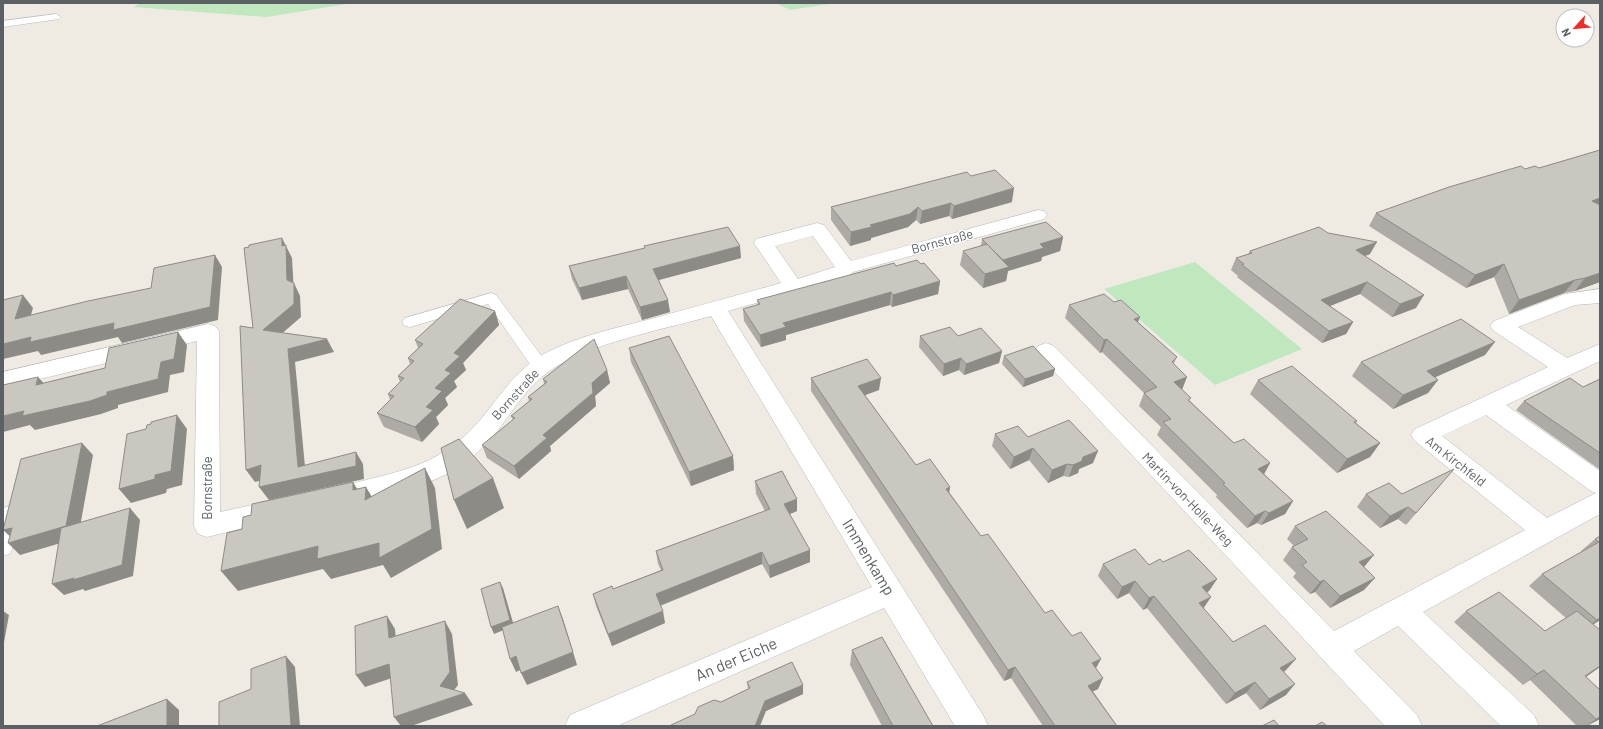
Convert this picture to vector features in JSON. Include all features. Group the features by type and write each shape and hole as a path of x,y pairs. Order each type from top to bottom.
{"street":[{"name":"Bornstraße","path":"322,501 407,481 447,464 477,438 522,383 540,366 562,353 600,340 841,273 846,268 1038,215"},
{"path":"793,286 764,243 817,229 846,268"},
{"path":"1566,368 1501,326 1572,299 1600,296"},
{"name":"Immenkamp","path":"716,308 972,726"},
{"name":"Bornstraße","path":"3,380 208,331 207,526 292,508"},
{"name":"Martin-von-Holle-Weg","path":"1046,351 1406,726"},
{"name":"Am Kirchfeld","path":"1546,532 1422,435 1600,352"},
{"path":"1488,404 1600,484"},
{"path":"1331,648 1600,502"},
{"name":"An der Eiche","path":"581,726 891,592"},
{"path":"1401,610 1522,726"}],"lane":[{"path":"3,24 56,17"},
{"path":"410,322 491,298 540,366"},
{"path":"3,548 15,494"}],"green space":[{"path":"141,3 353,3 267,17 133,7"},
{"path":"776,3 835,3 790,10"},
{"path":"1195,262 1302,349 1215,385 1104,289"}],"building":[{"path":"1600,150 1600,198 1592,201 1600,205 1600,273 1575,280 1519,300 1504,264 1475,275 1376,213 1449,187 1521,166 1525,169 1535,166 1539,168"},
{"path":"995,170 1014,188 954,206 951,203 922,211 918,207 910,214 870,225 872,227 851,232 831,207 967,172 971,176"},
{"path":"1046,222 1063,237 1040,244 1044,248 1003,260 982,239"},
{"path":"728,227 740,246 653,269 668,300 640,307 626,276 579,288 569,266 645,248 644,246"},
{"path":"1319,227 1328,233 1377,242 1356,250 1424,295 1400,304 1367,282 1321,300 1353,322 1329,331 1242,265 1244,264 1236,258 1252,253 1250,251"},
{"path":"282,238 282,246 286,245 287,280 294,283 294,304 263,330 327,339 288,349 298,467 356,452 356,466 259,487 261,465 246,470 240,326 253,328 244,248 249,247 249,245"},
{"path":"987,244 1009,267 985,274 963,251"},
{"path":"215,255 210,307 113,330 114,323 30,342 31,337 3,344 3,300 23,295 15,319 88,301 151,288 154,268"},
{"path":"917,260 921,264 924,263 940,281 893,295 891,292 783,323 786,327 760,335 743,309 760,304 757,300 894,263 896,266"},
{"path":"1104,294 1114,302 1121,300 1140,317 1134,319 1177,357 1172,362 1187,377 1174,382 1191,398 1188,400 1234,443 1244,439 1270,463 1258,469 1293,501 1269,513 1265,511 1255,516 1223,484 1225,483 1163,422 1171,419 1144,393 1157,387 1107,339 1104,340 1069,305"},
{"path":"460,299 495,311 454,353 460,356 445,370 451,373 435,388 442,391 426,407 433,410 415,427 377,413 394,396 388,394 404,378 398,376 414,361 408,358 423,344 415,340"},
{"path":"1461,319 1495,342 1427,371 1438,380 1403,395 1361,362"},
{"path":"950,327 958,336 981,328 1002,351 966,364 961,358 944,364 920,336"},
{"path":"178,332 174,359 161,362 158,379 107,392 107,395 90,401 22,416 24,411 3,416 3,385 38,377 36,385 105,368 109,348"},
{"path":"669,336 733,456 689,472 629,348"},
{"path":"594,339 607,370 592,383 593,393 543,435 547,438 514,466 482,445 515,418 511,416 532,399 528,397 547,382 543,379"},
{"path":"1033,346 1055,369 1025,379 1004,356"},
{"path":"867,359 881,378 858,386 916,465 930,459 950,487 946,489 981,536 988,534 1045,613 1052,610 1072,636 1081,632 1101,659 1092,663 1103,678 1088,686 1117,726 1055,726 1015,667 1008,670 811,378"},
{"path":"1292,366 1357,421 1354,422 1380,443 1347,459 1258,380"},
{"path":"1570,378 1583,387 1600,379 1600,453 1524,401"},
{"path":"177,415 171,471 155,475 155,479 119,489 127,434 146,429 147,425 151,424 151,422"},
{"path":"1069,420 1098,451 1083,457 1082,461 1073,465 1067,464 1052,470 1033,448 1014,457 995,434 1018,426 1028,437"},
{"path":"459,439 493,478 454,500 441,448"},
{"path":"82,443 66,526 8,543 12,528 3,530 21,459"},
{"path":"425,468 432,529 379,558 379,543 317,559 318,546 221,571 227,533 242,529 243,517 251,515 252,504 353,482 353,490 366,487 365,500"},
{"path":"1454,469 1416,513 1408,507 1390,516 1366,494 1389,483 1402,494"},
{"path":"782,471 797,499 784,504 810,550 769,566 762,552 656,594 663,611 608,634 593,594 612,586 613,589 663,570 656,551 770,509 755,481"},
{"path":"130,508 122,565 73,580 74,578 52,584 61,528"},
{"path":"1326,511 1374,555 1359,562 1375,578 1340,596 1324,580 1320,582 1302,565 1307,562 1292,547 1308,539 1295,526"},
{"path":"1600,536 1600,618 1597,620 1542,574 1599,542 1595,539"},
{"path":"1135,549 1149,565 1160,559 1163,562 1189,550 1217,579 1202,587 1211,597 1199,603 1233,642 1265,625 1296,659 1280,668 1295,684 1269,699 1255,682 1235,693 1154,596 1149,598 1135,581 1122,587 1103,564"},
{"path":"500,582 510,620 491,627 481,589"},
{"path":"1499,592 1545,631 1577,611 1600,630 1600,666 1585,676 1600,690 1600,717 1596,719 1544,670 1537,674 1466,611"},
{"path":"558,606 573,652 521,673 516,656 510,659 502,627"},
{"path":"387,616 389,638 445,621 450,672 440,686 465,693 394,717 389,664 356,675 355,626"},
{"path":"882,637 933,726 893,726 852,650"},
{"path":"286,656 291,726 219,726 219,702 251,689 251,669"},
{"path":"792,662 803,685 765,701 755,726 671,726 695,714 698,707 714,700 721,702 750,688 747,682"},
{"path":"167,699 167,726 97,726"},
{"path":"1274,720 1279,726 1262,726"},
{"path":"1322,722 1327,726 1315,726"}]}
